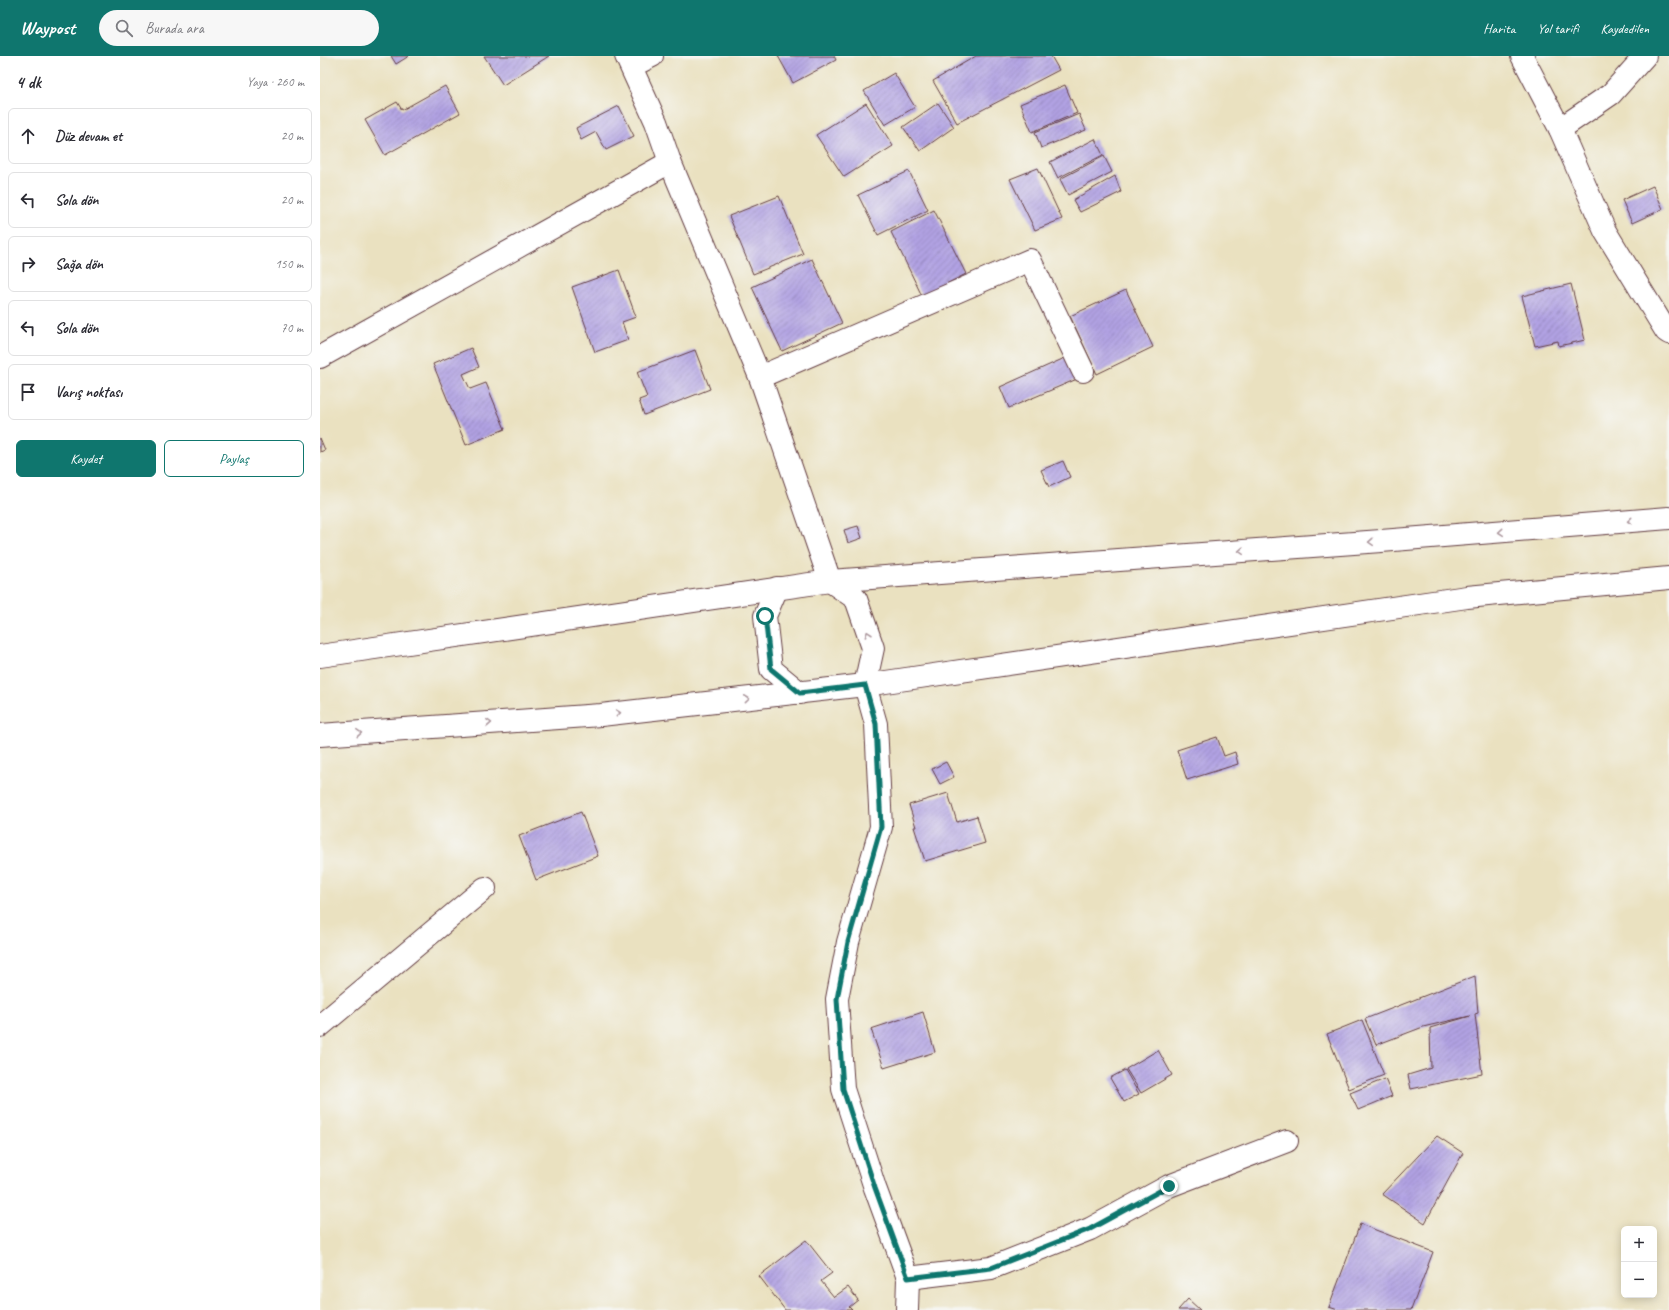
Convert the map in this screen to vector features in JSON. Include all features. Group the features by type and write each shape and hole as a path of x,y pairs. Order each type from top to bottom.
{"street":[{"path":"652,56 629,61 760,377 830,581 856,599 873,648 865,685 876,724 881,827 848,942 837,999 843,1089 875,1188 908,1278 907,1310"},
{"path":"1522,56 1560,129 1605,231 1666,331 1669,333"},
{"path":"1560,129 1611,94 1645,56"},
{"path":"320,357 670,162"},
{"path":"760,377 1030,260 1083,371"},
{"path":"320,656 830,581 1381,541 1669,518"},
{"path":"320,735 600,715 800,693 865,685 1467,597 1669,578"},
{"path":"778,588 765,616 771,669 800,693"},
{"path":"320,1026 485,888"},
{"path":"908,1278 991,1268 1090,1229 1169,1186 1287,1141"}],"building":[{"path":"391,56 409,56 396,64"},
{"path":"484,56 549,56 503,85"},
{"path":"778,56 834,56 836,60 793,83"},
{"path":"976,56 1051,56 1059,70 957,123 933,81"},
{"path":"894,73 915,107 885,125 864,91"},
{"path":"1065,85 1077,113 1032,132 1020,104"},
{"path":"445,86 460,113 385,155 365,120 397,102 402,110"},
{"path":"866,103 893,146 844,177 816,135"},
{"path":"938,103 954,127 920,151 903,127"},
{"path":"619,106 634,136 606,150 596,132 581,140 576,128"},
{"path":"1079,114 1086,130 1041,148 1035,132"},
{"path":"1095,139 1103,155 1058,178 1050,162"},
{"path":"1104,156 1112,172 1068,195 1060,179"},
{"path":"1038,168 1062,219 1035,230 1010,179"},
{"path":"909,171 928,210 878,235 858,195"},
{"path":"1115,176 1121,192 1080,212 1073,200"},
{"path":"1653,186 1663,209 1632,223 1622,200"},
{"path":"779,196 803,254 753,274 729,216"},
{"path":"934,210 966,274 922,296 891,232"},
{"path":"812,259 842,323 782,351 752,287"},
{"path":"619,270 636,317 622,322 628,340 595,352 572,287"},
{"path":"1571,284 1585,340 1559,346 1558,341 1535,346 1522,296"},
{"path":"1126,290 1153,347 1097,374 1070,316"},
{"path":"471,348 479,367 463,374 470,389 486,383 505,429 466,445 433,364"},
{"path":"695,350 710,389 644,415 639,400 647,397 637,372"},
{"path":"1067,357 1077,379 1009,408 1000,387"},
{"path":"320,438 325,450 320,452"},
{"path":"1063,461 1070,477 1049,487 1041,470"},
{"path":"858,526 862,538 848,543 844,530"},
{"path":"1217,737 1224,756 1235,752 1238,764 1187,780 1177,750"},
{"path":"946,762 954,777 940,784 932,769"},
{"path":"948,793 957,822 977,816 985,843 925,861 914,827 916,827 909,805"},
{"path":"581,812 598,856 536,880 519,836"},
{"path":"1475,976 1478,1013 1475,1014 1482,1074 1411,1089 1408,1075 1431,1068 1430,1028 1470,1016 1423,1027 1376,1045 1365,1019"},
{"path":"923,1012 935,1052 884,1068 871,1029"},
{"path":"1362,1020 1384,1075 1349,1089 1327,1034"},
{"path":"1158,1050 1172,1075 1141,1093 1126,1069"},
{"path":"1125,1070 1139,1094 1124,1102 1110,1078"},
{"path":"1385,1079 1392,1096 1358,1110 1350,1093"},
{"path":"1437,1136 1463,1153 1425,1223 1382,1194"},
{"path":"1360,1224 1433,1252 1411,1310 1338,1310 1329,1307"},
{"path":"806,1240 832,1273 821,1281 834,1297 848,1287 858,1300 849,1307 852,1310 785,1310 759,1276"},
{"path":"1188,1299 1200,1310 1178,1310"}],"route":[{"path":"765,616 771,669 800,693 865,685 876,724 881,827 848,942 837,999 843,1089 875,1188 908,1278 991,1268 1090,1229 1169,1186"}]}
